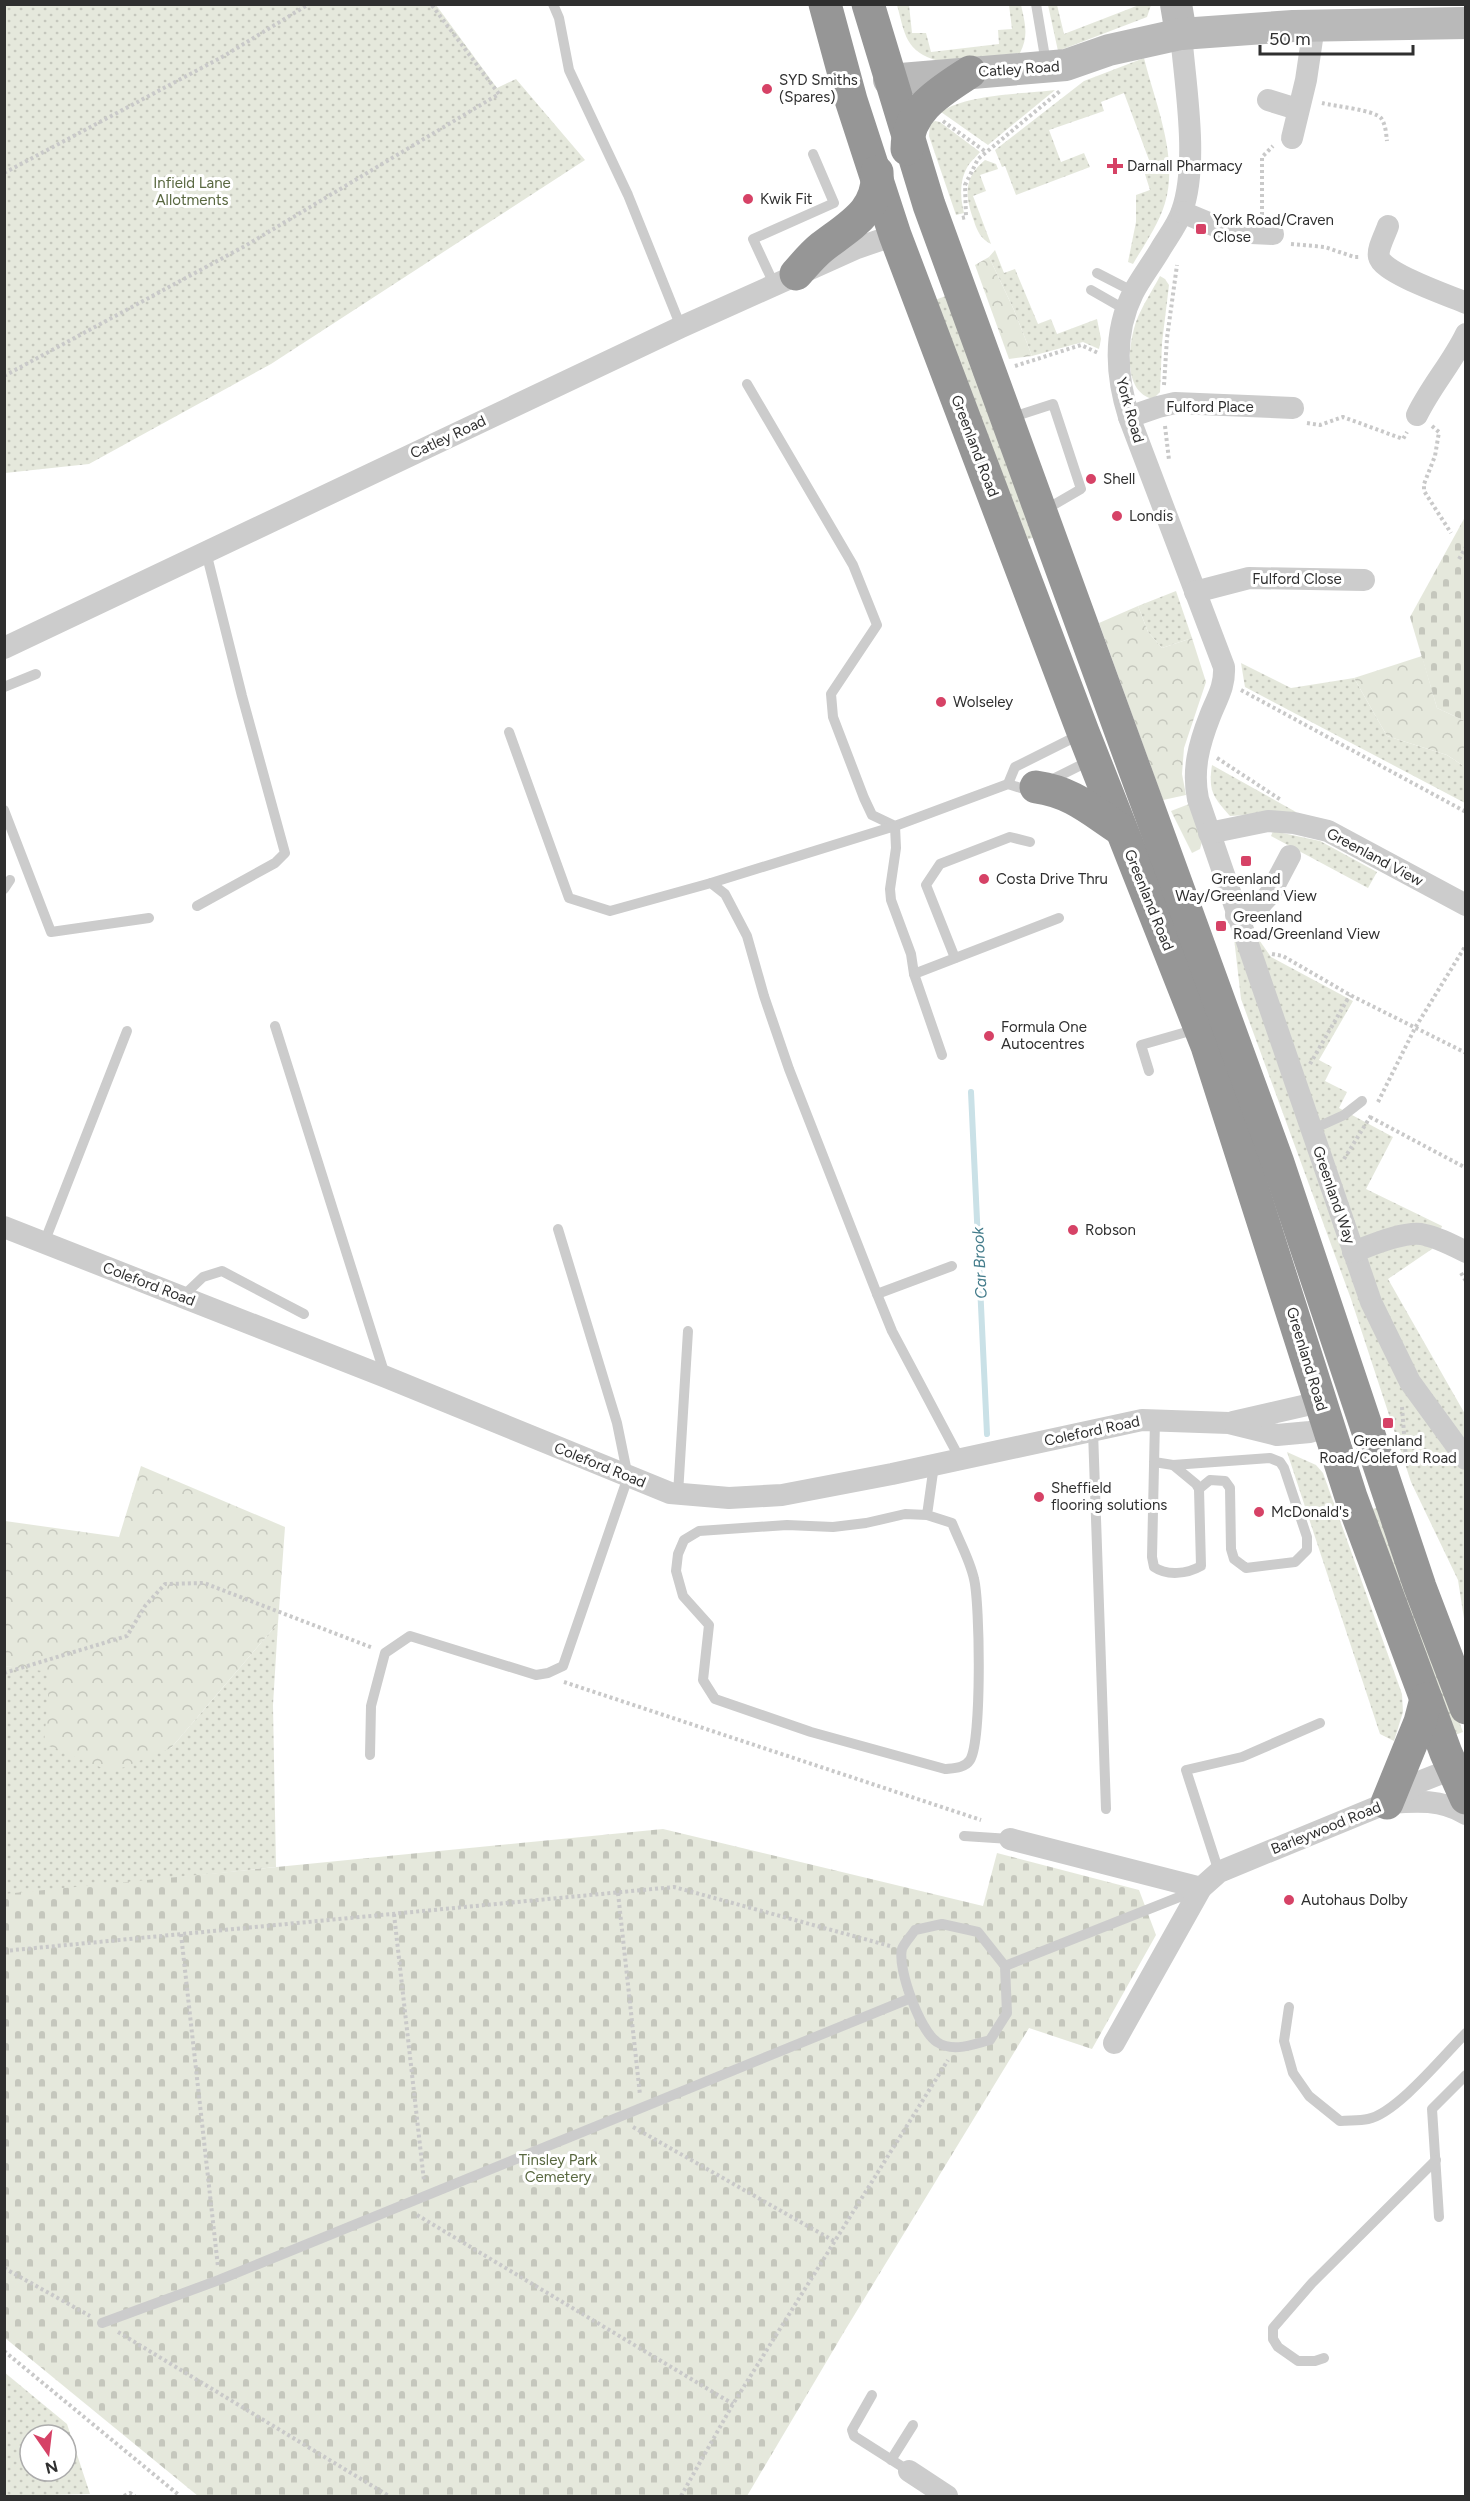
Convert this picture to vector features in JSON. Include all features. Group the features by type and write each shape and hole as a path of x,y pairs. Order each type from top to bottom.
{"highway":[{"name":"Greenland Road","path":"825,4 895,235 1120,828 1200,1028 1239,1143 1324,1414 1381,1581 1426,1700 1459,1769 1466,1798"},
{"name":"Greenland Road","path":"868,4 907,137 950,235 990,374 1278,1163 1420,1587 1466,1708"},
{"path":"785,279 819,249 862,217 872,202 878,185 872,110 877,95 889,80 866,70 836,45"},
{"path":"895,235 910,216 907,137 922,106 970,72"},
{"path":"895,235 931,240 950,235"},
{"path":"1089,745 1113,741 1121,731"},
{"path":"1022,786 1058,790 1120,828"},
{"path":"1324,1414 1359,1404"},
{"path":"1387,1803 1420,1722 1426,1700"}],"main road":[{"name":"Catley Road","path":"889,80 970,72 1058,76 1066,65 1108,50 1179,19 1314,26 1466,22"}],"street":[{"name":"York Road","path":"1179,19 1190,150 1188,185 1182,212 1130,301 1119,335 1118,362 1122,394 1219,652 1224,667 1225,681"},
{"path":"1292,137 1306,80 1314,26"},
{"path":"1268,100 1299,104"},
{"path":"1182,212 1230,232 1267,234"},
{"path":"1388,226 1378,255 1381,262 1401,275 1466,303"},
{"name":"Catley Road","path":"4,648 681,327 857,248 895,235"},
{"path":"1417,415 1426,397 1454,358 1466,334"},
{"name":"Fulford Place","path":"1130,417 1175,403 1293,408"},
{"name":"Fulford Close","path":"1195,592 1249,578 1365,580"},
{"name":"Greenland Way","path":"1225,681 1199,746 1194,779 1198,800 1371,1302 1410,1382 1466,1459"},
{"name":"Greenland View","path":"1209,833 1268,821 1294,823 1328,831 1466,905"},
{"path":"1236,915 1260,905 1265,900 1290,856"},
{"name":"Coleford Road","path":"4,1227 386,1377 670,1493 729,1498 782,1495 1142,1420 1229,1423 1324,1414"},
{"path":"1353,1252 1388,1239 1420,1234 1443,1241 1466,1252"},
{"name":"Barleywood Road","path":"1114,2043 1201,1888 1219,1872 1387,1803 1419,1782 1459,1769"},
{"path":"1387,1803 1440,1803 1466,1814"},
{"path":"1010,1839 1201,1888"},
{"path":"900,2466 947,2496"}],"lane":[{"path":"553,4 559,18 569,70 628,195 681,327"},
{"path":"1036,4 1058,76"},
{"path":"785,279 753,238 834,203 813,154"},
{"path":"1097,273 1130,301"},
{"path":"1091,290 1130,301"},
{"path":"747,384 853,566 877,625 831,694 833,717 872,815 895,826"},
{"path":"1006,418 1053,404 1081,489 1041,512"},
{"path":"197,906 275,863 285,853 242,696 207,552"},
{"path":"4,687 36,674"},
{"path":"509,732 569,898 610,911 711,883 1022,786 1089,745"},
{"path":"1022,786 1015,767 1089,745"},
{"path":"4,810 51,932 149,918"},
{"path":"895,826 896,848 890,889 891,900 911,954 914,974 942,1055"},
{"path":"955,958 926,885 940,864 1010,837 1030,842"},
{"path":"711,883 725,894 747,936 764,996 789,1069 892,1331 960,1459"},
{"path":"914,974 1059,918"},
{"path":"275,1026 386,1377"},
{"path":"1149,1071 1141,1045 1200,1028"},
{"path":"44,1242 127,1031"},
{"path":"1311,1130 1344,1115 1362,1101"},
{"path":"370,1755 371,1706 385,1653 410,1636 536,1675 548,1673 563,1666 628,1477 617,1423 558,1229"},
{"path":"877,1294 951,1266"},
{"path":"182,1297 203,1277 222,1271 304,1314"},
{"path":"678,1494 688,1331"},
{"path":"1155,1420 1152,1557 1154,1567 1163,1573 1192,1571 1200,1566 1199,1494 1196,1485 1173,1466"},
{"path":"1093,1431 1106,1809"},
{"path":"1154,1461 1173,1466 1270,1458 1280,1462 1307,1537 1307,1550 1295,1562 1246,1568 1234,1559 1231,1549 1230,1488 1225,1481 1210,1480 1199,1494"},
{"path":"927,1515 934,1465"},
{"path":"905,1514 927,1515 952,1523 975,1580 979,1722 971,1759 962,1767 945,1769 811,1732 715,1699 703,1680 709,1625 683,1596 676,1571 678,1554 684,1540 699,1531 787,1525 833,1527 866,1523 905,1514"},
{"path":"1219,1872 1186,1770 1242,1757 1320,1723"},
{"path":"964,1836 1010,1839"},
{"path":"1005,1966 1201,1888"},
{"path":"942,1924 978,1932 1005,1966 1007,2013 990,2040 956,2048 937,2042 918,2019 902,1964 902,1949 915,1930 942,1924"},
{"path":"102,2323 219,2280 911,1998"},
{"path":"1289,2007 1284,2041 1293,2073 1309,2096 1340,2121 1370,2119 1391,2107 1408,2093 1466,2033"},
{"path":"1439,2217 1432,2109 1466,2075"},
{"path":"1324,2358 1315,2361 1298,2361 1278,2347 1273,2339 1273,2328 1312,2283 1436,2160"},
{"path":"872,2395 852,2430 854,2436 900,2466 913,2425"}],"path":[{"path":"4,173 224,56 309,4"},
{"path":"4,376 245,246 499,94 431,4"},
{"path":"950,235 966,217 965,185 970,170 1058,76"},
{"path":"1299,104 1372,113 1381,117 1386,129 1387,141"},
{"path":"922,106 928,120 941,118 986,152"},
{"path":"1292,137 1281,140 1262,157 1267,234 1274,243 1325,247 1354,257 1378,255"},
{"path":"1170,465 1163,405 1167,338 1174,274 1179,255"},
{"path":"990,374 1081,345 1118,362"},
{"path":"1293,408 1292,420 1320,425 1343,417 1403,439 1417,415 1439,432 1435,456 1424,484 1424,491 1451,533"},
{"path":"1459,559 1466,547"},
{"path":"1225,681 1466,812"},
{"path":"1199,746 1288,805"},
{"path":"1329,1182 1370,1117 1415,1028 1466,945"},
{"path":"1248,948 1283,956 1350,995 1466,1053"},
{"path":"1296,1088 1350,995"},
{"path":"1370,1117 1466,1168"},
{"path":"1381,1468 1407,1458 1399,1385 1410,1382"},
{"path":"4,1673 127,1636 145,1606 165,1584 204,1582 385,1653"},
{"path":"548,1673 561,1681 1008,1829 1010,1839"},
{"path":"4,1951 674,1887 902,1949"},
{"path":"618,1893 642,2108"},
{"path":"394,1914 425,2196"},
{"path":"181,1934 219,2280"},
{"path":"681,2496 733,2404 956,2048"},
{"path":"617,2118 834,2241"},
{"path":"401,2206 733,2404"},
{"path":"4,2268 102,2323 389,2496"},
{"path":"4,2352 180,2496"},
{"path":"124,2496 130,2493 135,2496"}],"green space":[{"name":"Infield Lane Allotments","path":"4,5 436,5 497,88 516,79 585,160 271,364 89,464 5,473"},
{"path":"897,5 909,5 912,33 926,33 931,52 999,44 998,30 1012,29 1009,5 1021,5 1025,41 1020,53 939,61 919,53 913,47 905,33"},
{"path":"1048,5 1057,5 1064,34 1139,5 1151,5 1147,17 1058,51"},
{"path":"1144,58 1164,130 1169,185 1159,219 1133,264 1128,262 1136,222 1136,195 1150,190 1144,171 1152,168 1124,93 1101,102 1104,111 1049,130 1061,162 1084,153 1090,167 1016,195 1005,166 1002,167 995,150 1084,81"},
{"path":"1055,90 988,145 941,112 952,106 980,98"},
{"path":"935,121 940,122 980,152 966,169 962,181 961,194 964,213 956,215 929,136 930,124"},
{"path":"985,160 996,164 998,169 980,175 986,191 973,196 991,244 978,231 968,195 969,181"},
{"path":"995,250 1004,273 1015,269 1038,324 1051,319 1057,334 1097,319 1101,339 1099,349 1083,342 1032,356 1014,310 989,257"},
{"path":"989,257 1014,310 1032,356 1009,359 975,265"},
{"path":"1160,276 1169,285 1162,343 1160,392 1153,399 1143,395 1132,378 1130,355 1136,322"},
{"path":"951,294 1040,535 1024,541 935,300"},
{"path":"1465,517 1465,721 1437,708 1410,617"},
{"path":"1176,591 1192,638 1162,648 1148,632 1138,606"},
{"path":"1138,606 1148,632 1162,648 1192,638 1206,682 1184,748 1182,774 1186,795 1163,800 1099,623"},
{"path":"1422,656 1437,708 1465,721 1465,767 1447,755 1387,736 1354,678"},
{"path":"1241,663 1291,688 1354,678 1387,736 1447,755 1465,767 1465,803 1245,687"},
{"path":"1212,765 1296,812 1230,816 1219,804 1211,788"},
{"path":"1189,804 1202,842 1200,849 1192,853 1171,811"},
{"path":"1273,831 1320,841 1377,872 1368,888 1271,836"},
{"path":"1255,934 1271,957 1353,1001 1319,1060 1332,1067 1325,1081 1347,1092 1339,1108 1393,1137 1366,1189 1442,1226 1432,1249 1388,1279 1465,1414 1465,1625 1458,1580 1411,1482 1351,1299 1241,999 1234,938"},
{"path":"1287,1452 1316,1465 1323,1473 1402,1694 1403,1712 1394,1741 1380,1734"},
{"path":"141,1466 285,1527 278,1623 171,1748 112,1772 44,1744 50,1672 5,1666 5,1521 119,1537"},
{"path":"1380,1507 1463,1732 1455,1735 1372,1509"},
{"path":"278,1623 273,1705 276,1867 5,1896 5,1666 50,1671 171,1748"},
{"name":"Tinsley Park Cemetery","path":"663,1829 983,1906 997,1853 1139,1890 1156,1935 1092,2049 1029,2028 747,2496 198,2496 5,2338 4,1894"},
{"path":"4,2372 66,2423 18,2423 18,2483 78,2483 78,2457 90,2494 5,2496"}],"waterway":[{"name":"Car Brook","path":"971,1092 987,1434"}],"place":[{"name":"SYD Smiths (Spares)","path":"767,89"},
{"name":"Darnall Pharmacy","path":"1115,166"},
{"name":"Kwik Fit","path":"748,199"},
{"name":"York Road/Craven Close","path":"1201,229"},
{"name":"Shell","path":"1091,479"},
{"name":"Londis","path":"1117,516"},
{"name":"Wolseley","path":"941,702"},
{"name":"Greenland Way/Greenland View","path":"1246,861"},
{"name":"Costa Drive Thru","path":"984,879"},
{"name":"Greenland Road/Greenland View","path":"1221,926"},
{"name":"Formula One Autocentres","path":"989,1036"},
{"name":"Robson","path":"1073,1230"},
{"name":"Greenland Road/Coleford Road","path":"1388,1423"},
{"name":"Sheffield flooring solutions","path":"1039,1497"},
{"name":"McDonald's","path":"1259,1512"},
{"name":"Autohaus Dolby","path":"1289,1900"}]}
